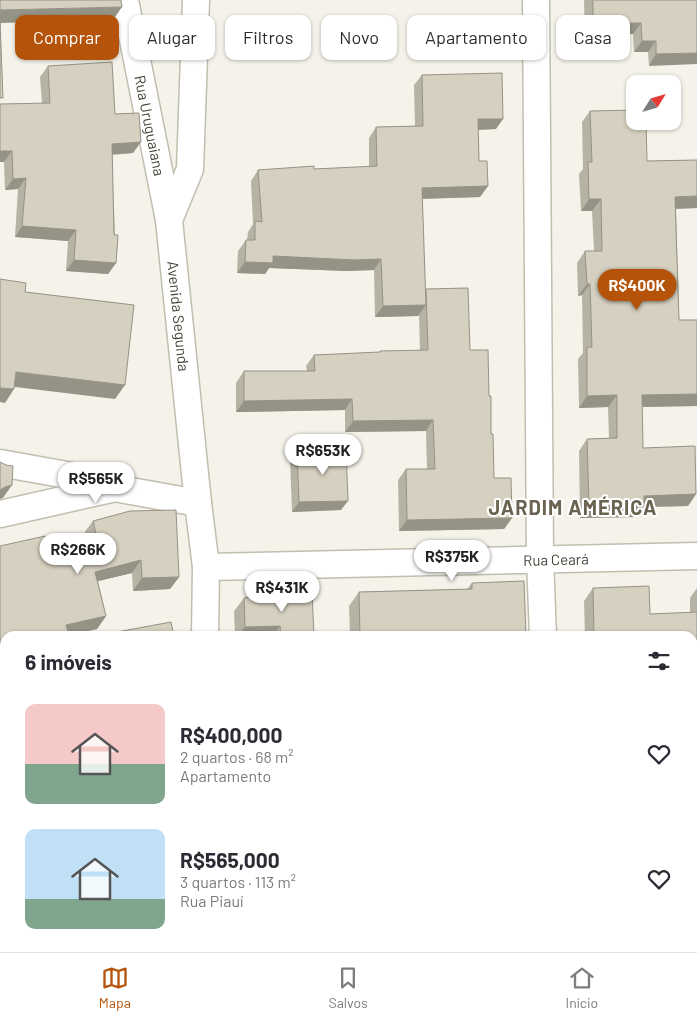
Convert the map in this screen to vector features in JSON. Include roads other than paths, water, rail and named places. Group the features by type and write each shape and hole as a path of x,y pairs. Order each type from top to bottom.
{"street":[{"name":"Rua Uruguaiana","path":"125,0 169,220"},
{"name":"Avenida Segunda","path":"196,0 190,169 169,220 206,567 204,631"},
{"path":"536,0 540,559 543,631"},
{"path":"0,463 68,474 114,488 198,503"},
{"path":"0,514 114,488"},
{"name":"Rua Ceará","path":"206,567 697,556"}],"district":[{"name":"JARDIM AMÉRICA","path":"573,507"}]}
